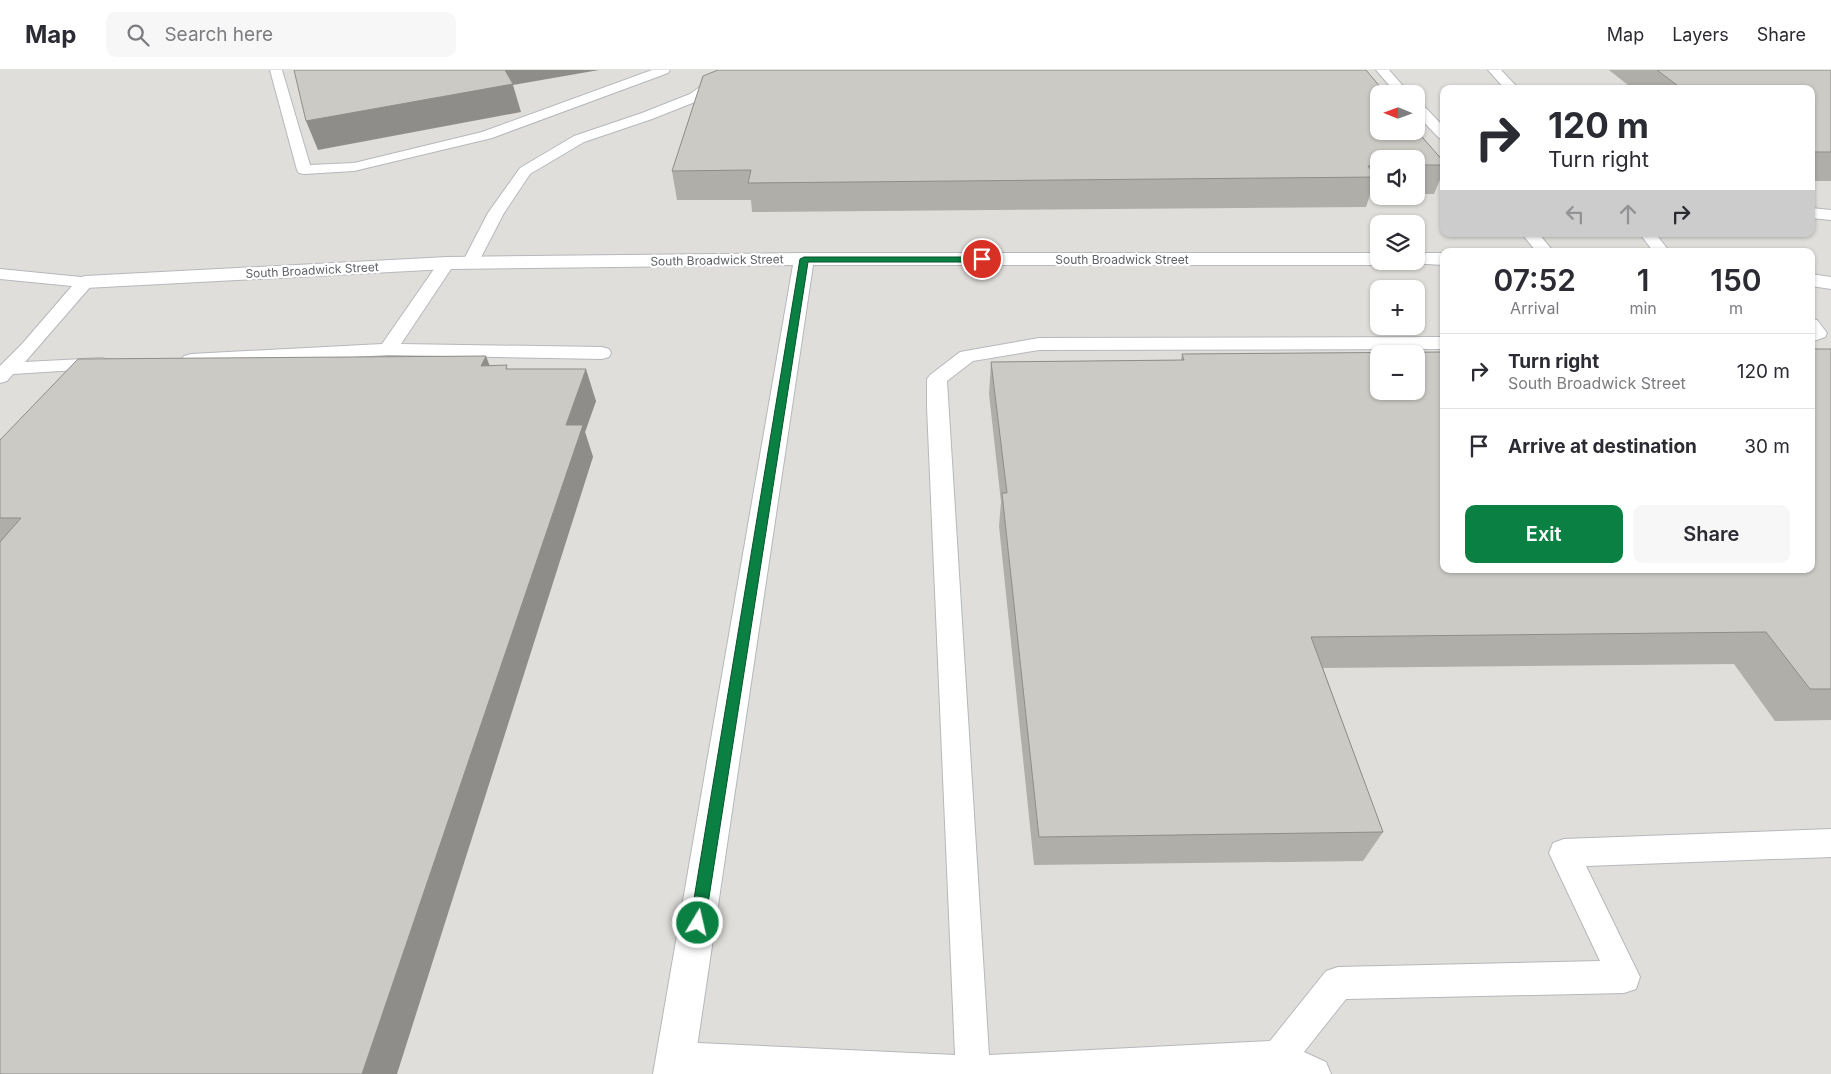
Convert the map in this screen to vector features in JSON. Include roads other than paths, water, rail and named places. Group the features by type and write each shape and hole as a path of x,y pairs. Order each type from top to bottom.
{"street":[{"name":"South Broadwick Street","path":"85,282 447,263 804,259 1370,259"},
{"path":"675,1067 804,259"},
{"path":"1425,259 1440,259"},
{"path":"1815,281 1831,283"}],"lane":[{"path":"276,70 304,170 354,167 487,134 664,70"},
{"path":"470,263 496,213 525,170 579,139 647,116 695,97 724,77 730,70"},
{"path":"1382,70 1396,85"},
{"path":"1494,70 1509,85"},
{"path":"1425,115 1440,131"},
{"path":"1815,213 1831,215"},
{"path":"1533,237 1542,248"},
{"path":"1650,237 1659,248"},
{"path":"388,349 447,263"},
{"path":"0,274 85,282"},
{"path":"4,373 29,348 85,282"},
{"path":"973,1073 939,436 938,379 967,356 1039,344 1440,344"},
{"path":"174,360 388,349 602,353"},
{"path":"4,373 115,364"},
{"path":"1278,1058 1338,983 1624,977 1564,853 1831,843"},
{"path":"675,1067 973,1073 1278,1058 1314,1074"}]}
